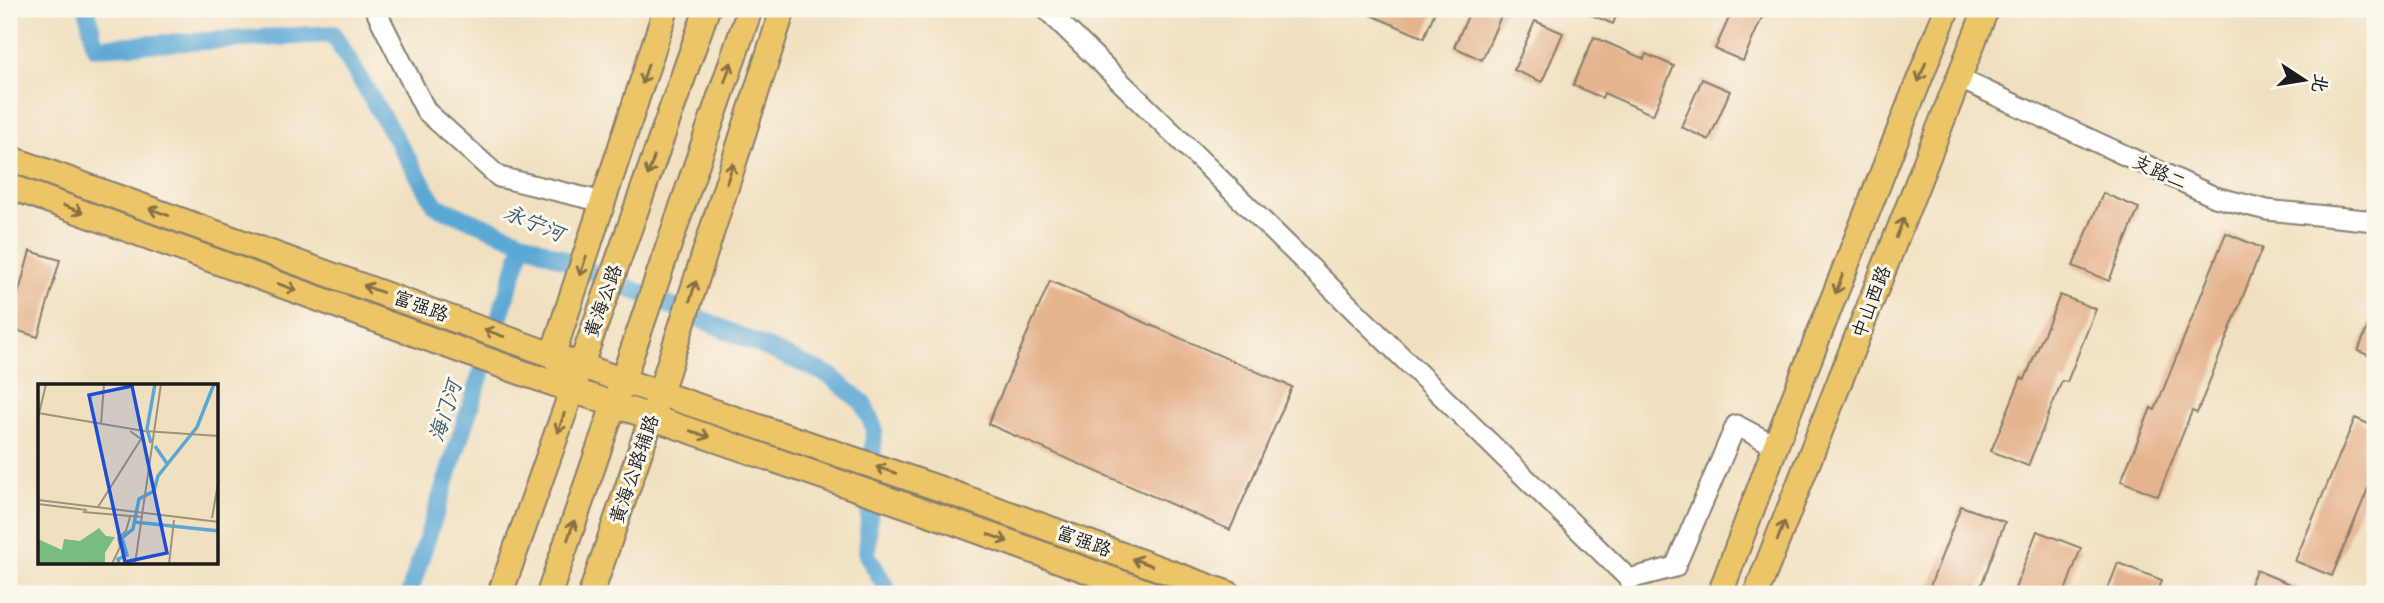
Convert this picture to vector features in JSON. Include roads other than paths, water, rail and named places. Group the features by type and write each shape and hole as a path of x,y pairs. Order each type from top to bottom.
{"main road":[{"path":"572,390 553,354 666,9"},
{"name":"黄海公路","path":"500,594 706,9"},
{"path":"549,594 750,9"},
{"name":"黄海公路辅路","path":"591,594 652,418 783,9"},
{"name":"中山西路","path":"1720,594 1947,9"},
{"name":"中山西路","path":"1756,594 1986,9"},
{"name":"富强路","path":"9,158 621,380 938,488 1229,594"},
{"name":"富强路","path":"9,186 520,372 934,514 1152,594"}],"street":[{"path":"375,9 426,111 499,177 603,202"},
{"path":"1046,9 1629,579 1675,567 1736,425 1776,446"},
{"name":"支路二","path":"1958,78 2215,197 2267,210 2375,221"}],"waterway":[{"name":"永宁河","path":"87,9 95,47 333,34 436,206 829,375 863,403 874,428 867,555 890,594"},
{"name":"海门河","path":"409,594 524,242"}]}
